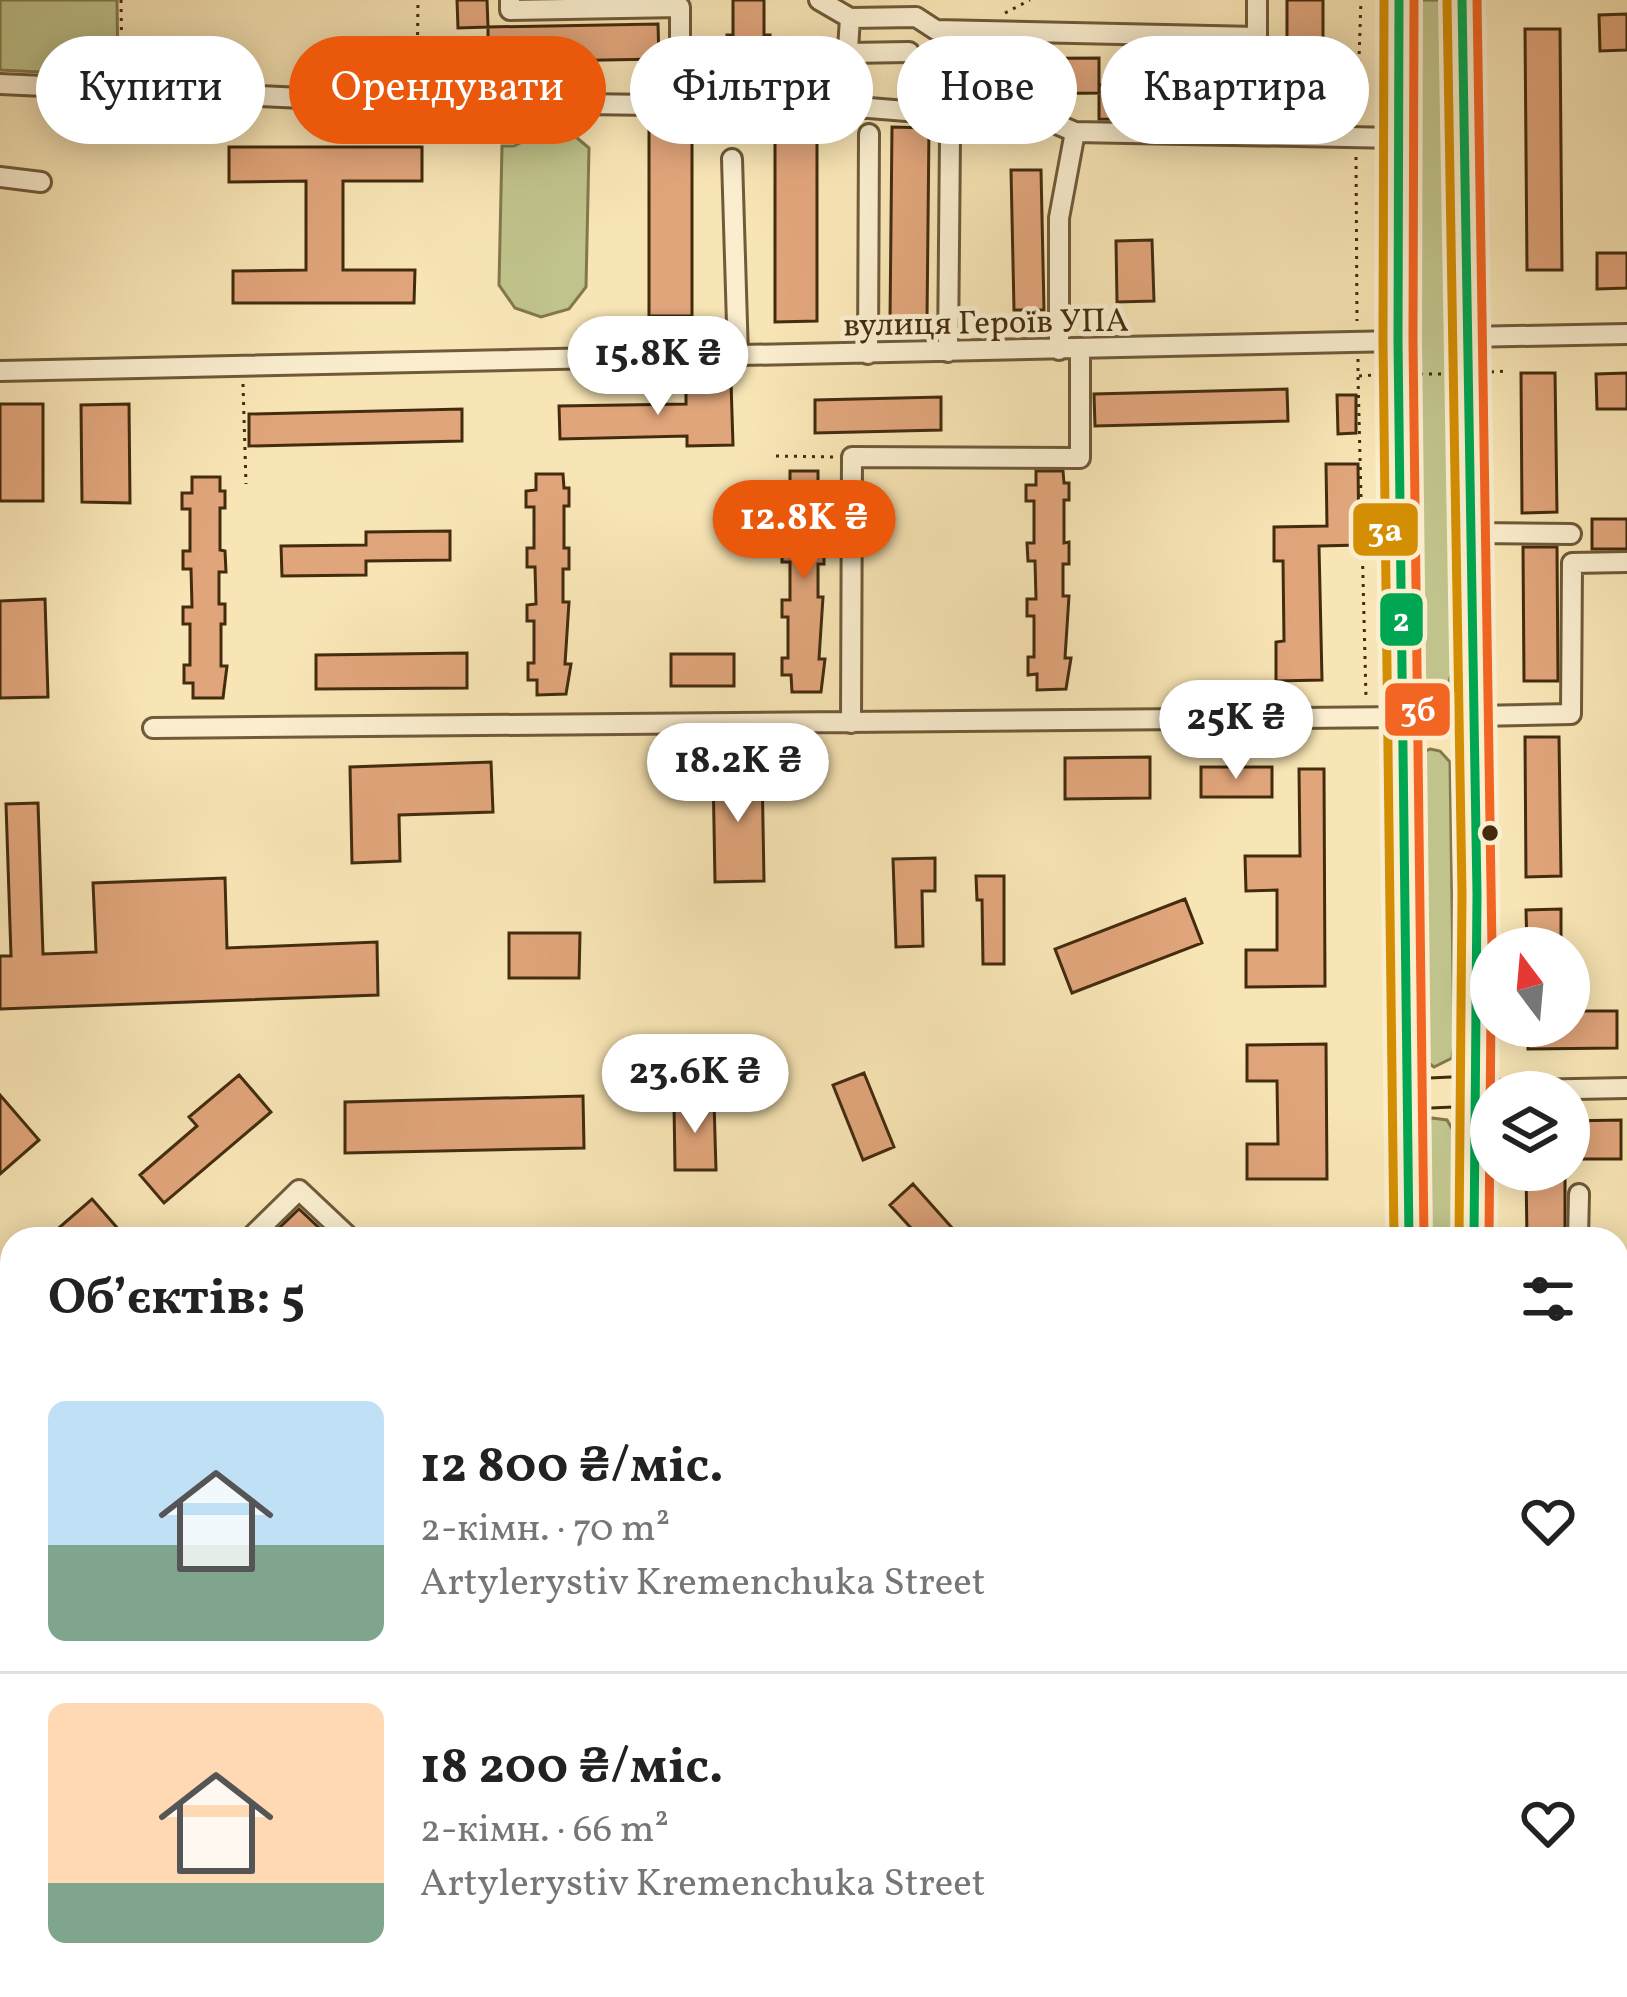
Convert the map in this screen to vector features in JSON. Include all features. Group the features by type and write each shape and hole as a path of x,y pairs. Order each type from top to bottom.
{"highway":[{"path":"1399,0 1398,341 1409,1227"},
{"path":"1462,0 1477,894 1474,1071"},
{"path":"1405,717 1474,716"},
{"path":"1408,1094 1470,1090"},
{"path":"1474,1191 1474,1227"}],"street":[{"path":"510,0 510,10 680,3 680,36"},
{"path":"819,0 850,18 916,17 936,30 1258,38 1257,0"},
{"path":"849,36 850,18"},
{"path":"0,84 36,86"},
{"path":"1369,137 1399,138"},
{"path":"868,354 869,144"},
{"path":"948,352 950,144"},
{"path":"851,723 852,458 1080,458 1059,218 1073,144"},
{"path":"732,159 738,357"},
{"path":"0,177 41,182"},
{"path":"1465,337 1627,334"},
{"name":"вулиця Героїв УПА","path":"0,371 1398,341"},
{"path":"1472,533 1571,534"},
{"path":"1474,716 1571,714 1572,563 1627,562"},
{"path":"153,728 1405,717"},
{"path":"1590,1088 1627,1088"},
{"path":"261,1227 298,1190 338,1227"},
{"path":"1579,1227 1580,1194"}],"path":[{"path":"122,0 122,36"},
{"path":"418,0 418,36"},
{"path":"1360,36 1361,0"},
{"path":"1356,144 1357,343"},
{"path":"1490,372 1508,370"},
{"path":"1413,375 1448,374"},
{"path":"1358,376 1366,719"},
{"path":"242,380 246,484"},
{"path":"776,456 852,458"}],"green space":[{"path":"0,0 117,0 117,36 36,36 36,72 0,70"},
{"path":"1409,0 1445,0 1452,671 1446,693 1419,696 1415,690"},
{"path":"584,144 589,148 586,287 569,309 541,317 515,308 499,285 502,146"},
{"path":"1440,751 1450,762 1454,1043 1452,1058 1434,1067 1419,1056 1415,767 1419,754"},
{"path":"1432,1118 1447,1120 1454,1132 1455,1227 1420,1227 1420,1128"}],"building":[{"path":"457,0 487,0 488,27 458,28"},
{"path":"733,0 764,0 764,35 770,36 727,36 733,35"},
{"path":"1287,0 1323,0 1323,36 1287,36"},
{"path":"1627,14 1627,50 1600,51 1599,15"},
{"path":"658,24 658,36 630,36 630,60 606,60 606,36 488,36 488,27"},
{"path":"1525,29 1560,29 1562,270 1527,270"},
{"path":"1077,58 1099,58 1099,93 1077,93"},
{"path":"892,127 897,127 897,144 929,144 927,321 890,321"},
{"path":"649,144 692,144 692,316 649,316"},
{"path":"775,144 817,144 817,321 775,322"},
{"path":"229,147 422,147 422,181 343,181 343,270 415,270 414,303 233,303 233,271 306,270 306,181 229,182"},
{"path":"1011,170 1041,170 1044,310 1014,310"},
{"path":"1152,240 1154,301 1117,302 1116,241"},
{"path":"1597,253 1627,253 1627,288 1597,289"},
{"path":"1521,373 1555,373 1557,512 1522,513"},
{"path":"1627,373 1627,409 1597,409 1596,374"},
{"path":"731,382 733,445 687,446 687,436 560,439 559,406 686,404 686,383"},
{"path":"1287,389 1288,421 1095,426 1094,394"},
{"path":"1337,395 1356,395 1356,433 1338,434"},
{"path":"941,397 941,430 815,433 815,400"},
{"path":"0,404 43,404 43,501 0,501"},
{"path":"129,404 130,503 82,502 81,405"},
{"path":"462,409 462,441 249,446 249,414"},
{"path":"1326,464 1358,464 1359,545 1319,546 1322,680 1276,681 1276,642 1284,641 1283,561 1274,561 1274,527 1327,526"},
{"path":"790,471 818,471 818,484 823,483 823,501 818,501 819,543 824,543 824,564 818,564 818,597 823,597 819,659 825,659 821,692 792,692 791,675 782,675 782,658 788,658 788,617 782,617 782,600 790,600 790,562 782,562 782,543 788,544 788,502 780,502 780,486 790,486"},
{"path":"1036,471 1063,471 1064,483 1069,483 1064,543 1069,542 1069,564 1063,564 1063,596 1069,596 1065,658 1071,658 1066,689 1037,690 1037,674 1028,675 1028,657 1034,657 1034,616 1027,616 1027,599 1036,599 1035,561 1028,561 1027,543 1034,543 1034,501 1026,501 1026,485 1036,485"},
{"path":"536,474 563,474 564,488 569,488 564,548 569,548 569,569 563,569 563,602 569,602 565,664 571,664 566,694 537,695 537,680 528,680 528,663 534,663 534,621 527,621 527,605 536,604 535,567 527,567 527,548 534,548 534,507 526,507 526,491 536,490"},
{"path":"192,477 220,477 220,491 225,491 220,550 225,551 226,572 219,572 219,604 225,604 221,666 227,666 223,698 193,698 193,683 184,683 184,665 190,665 190,624 183,624 183,607 192,607 191,569 183,569 183,551 190,551 190,509 182,509 182,493 192,493"},
{"path":"1592,519 1627,519 1627,549 1592,549"},
{"path":"450,531 450,560 366,561 366,575 282,576 281,546 366,545 366,532"},
{"path":"1523,547 1557,547 1558,681 1524,681"},
{"path":"45,599 48,697 0,698 0,601"},
{"path":"467,653 467,688 316,689 316,655"},
{"path":"671,654 734,654 734,686 671,686"},
{"path":"1525,737 1559,737 1561,876 1526,877"},
{"path":"1150,757 1150,798 1065,799 1065,758"},
{"path":"491,762 493,812 399,815 400,861 352,863 350,767"},
{"path":"1201,767 1272,767 1272,797 1201,797"},
{"path":"762,768 764,881 715,882 713,769"},
{"path":"1299,769 1324,769 1325,986 1246,987 1246,950 1277,950 1277,890 1246,891 1245,856 1300,856"},
{"path":"38,803 43,954 96,952 93,883 225,878 227,948 377,942 378,995 0,1009 0,956 11,956 6,804"},
{"path":"935,858 935,891 922,891 923,946 896,947 893,859"},
{"path":"976,876 1004,876 1004,964 983,964 982,900 977,900"},
{"path":"1185,899 1202,943 1072,993 1055,949"},
{"path":"1561,909 1561,927 1526,927 1526,910"},
{"path":"509,933 580,933 579,978 509,978"},
{"path":"1590,1011 1617,1011 1617,1048 1528,1049 1590,1047"},
{"path":"1326,1044 1327,1179 1247,1179 1247,1144 1278,1144 1277,1081 1247,1081 1247,1045"},
{"path":"864,1073 894,1147 863,1160 833,1085"},
{"path":"239,1075 271,1112 164,1203 140,1175 197,1126 189,1117"},
{"path":"0,1095 39,1140 0,1174"},
{"path":"583,1096 584,1148 345,1153 345,1102"},
{"path":"714,1102 716,1170 675,1170 674,1103"},
{"path":"1621,1120 1621,1159 1590,1159 1590,1121"},
{"path":"913,1184 951,1227 910,1227 890,1205"},
{"path":"1526,1191 1565,1191 1565,1227 1527,1227"},
{"path":"92,1199 116,1227 60,1227"},
{"path":"299,1209 318,1227 280,1227"}],"transit line":[{"name":"3а","path":"1384,0 1383,341 1394,1227"},
{"name":"2","path":"1399,0 1398,341 1409,1227"},
{"name":"3б","path":"1414,0 1413,341 1424,1227"},
{"name":"3а","path":"1447,0 1462,894 1459,1227"},
{"name":"2","path":"1462,0 1477,894 1474,1227"},
{"name":"3б","path":"1477,0 1492,927"},
{"name":"3б","path":"1489,1227 1491,1047"}]}
